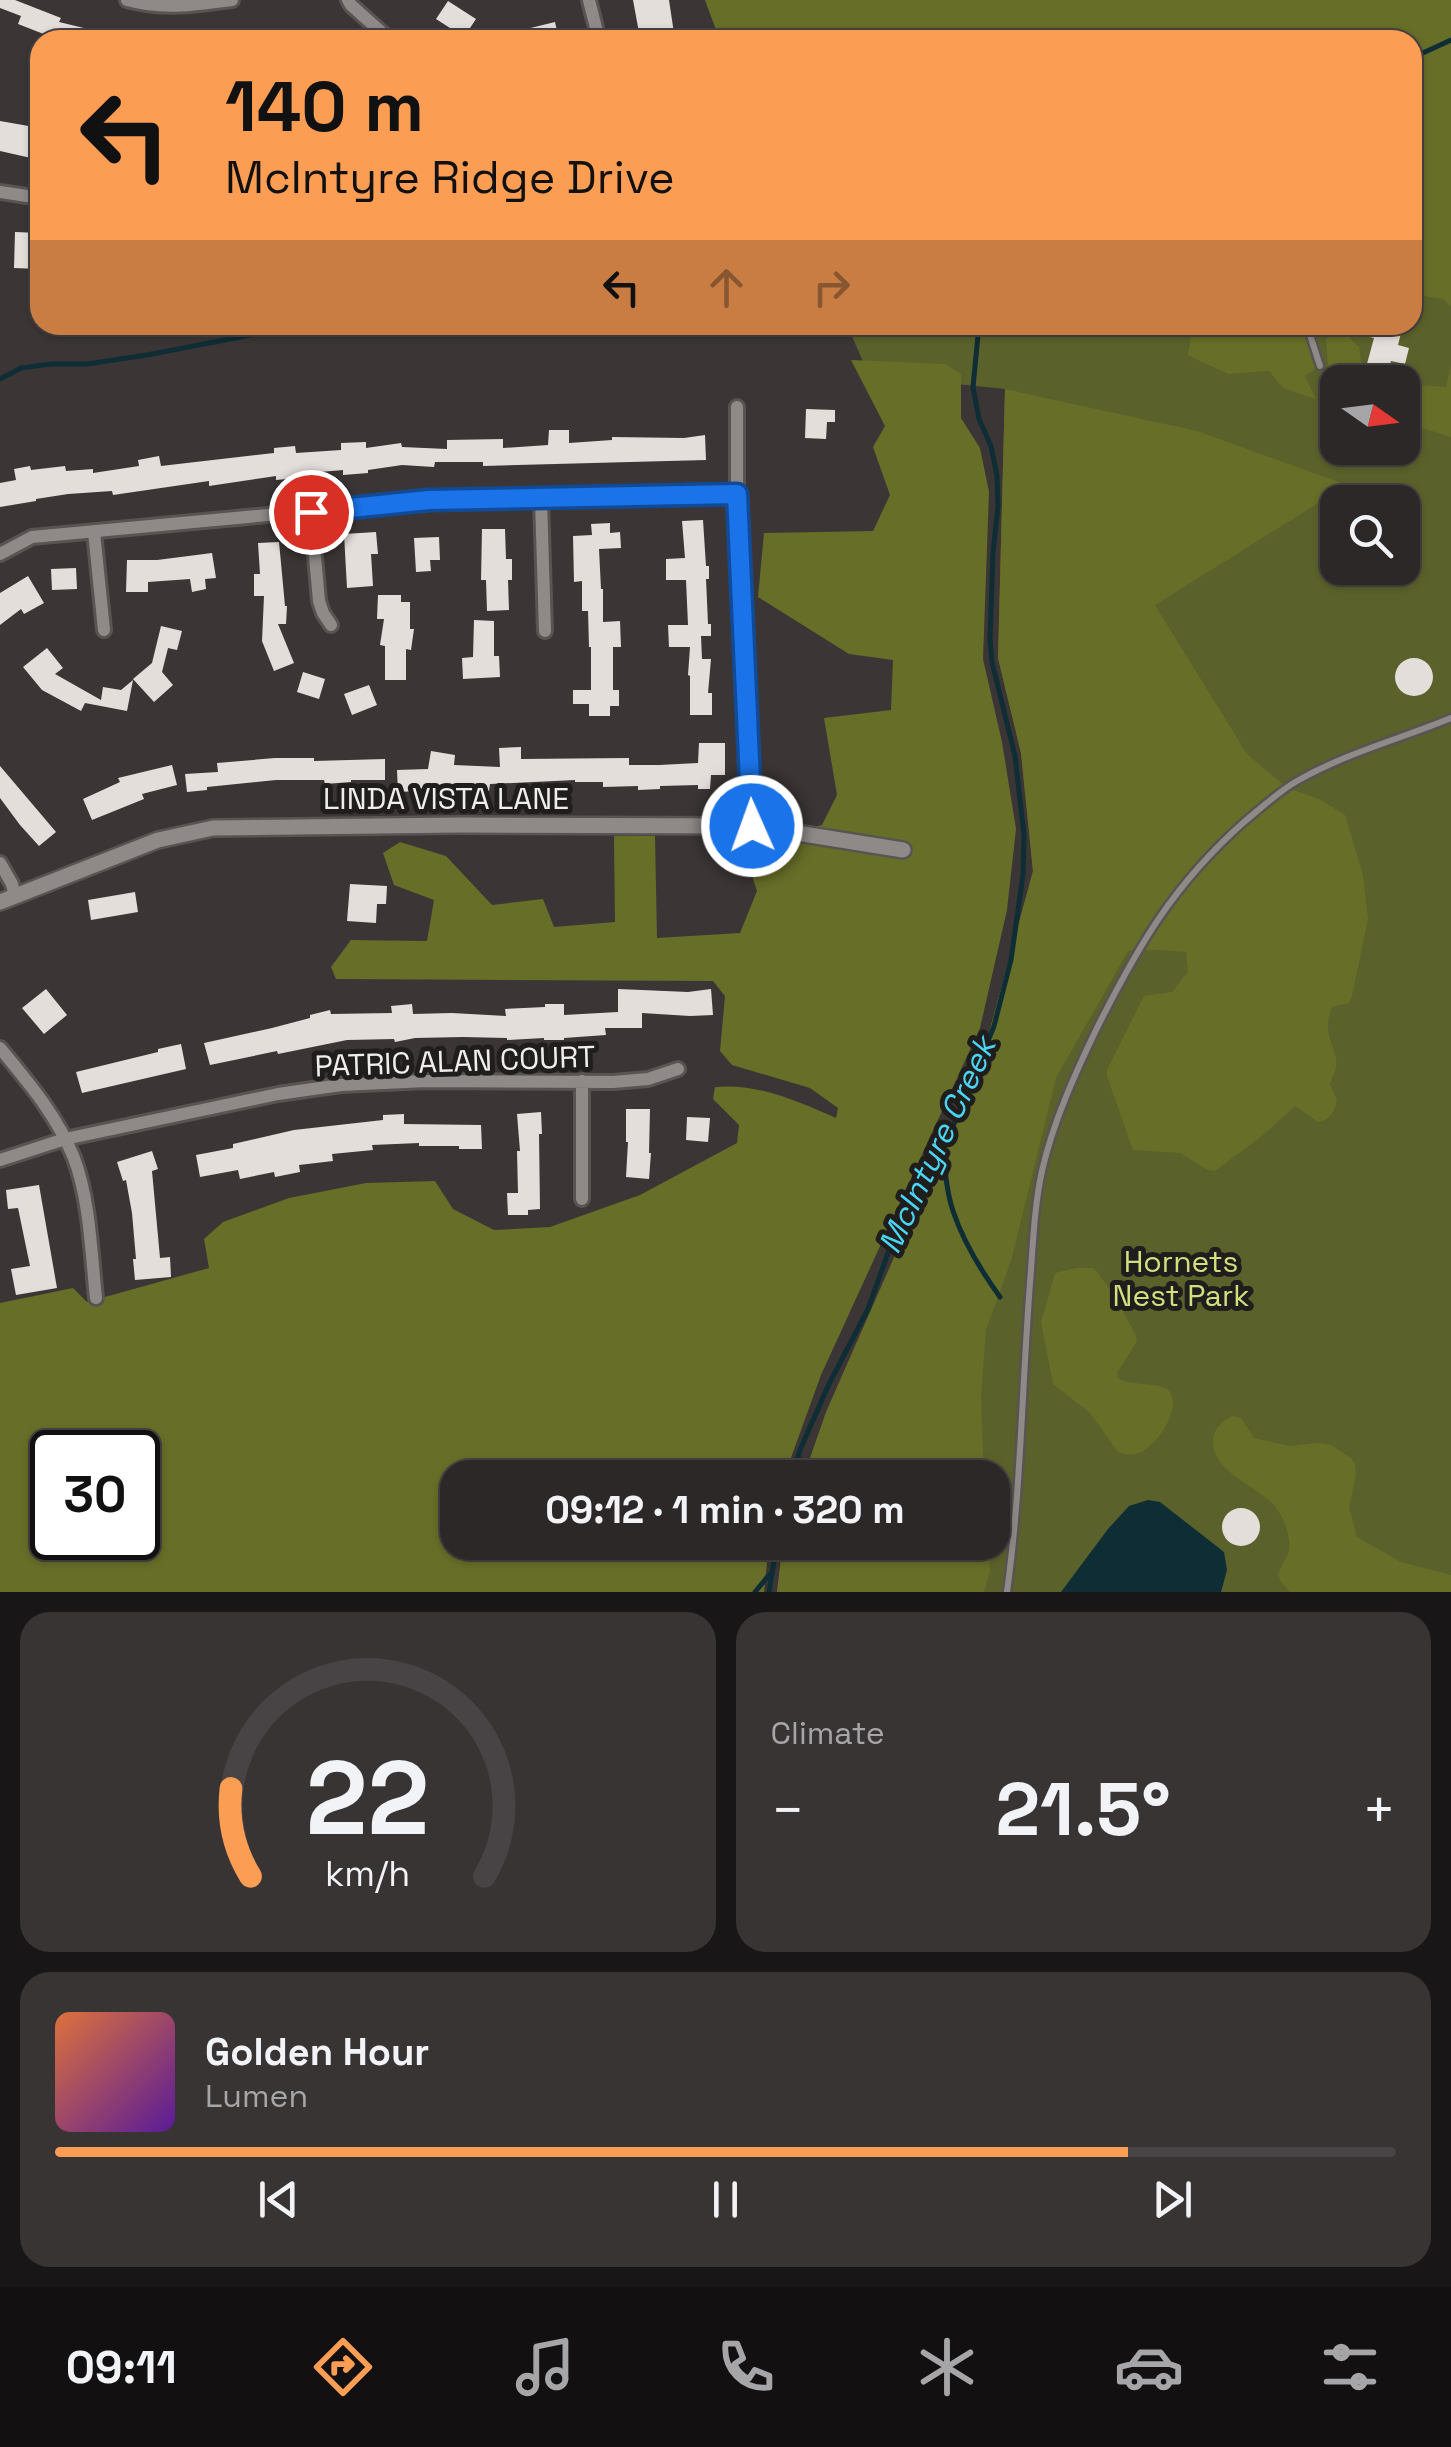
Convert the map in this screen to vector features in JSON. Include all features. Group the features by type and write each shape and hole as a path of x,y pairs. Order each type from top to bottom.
{"street":[{"path":"127,0 178,7 232,0"},
{"path":"348,0 379,30"},
{"path":"590,0 597,30"},
{"path":"0,192 30,196"},
{"path":"737,407 737,494 752,826"},
{"path":"0,554 32,537 429,500 737,494"},
{"path":"541,499 545,631"},
{"path":"311,512 318,601 330,626"},
{"path":"94,532 104,630"},
{"name":"LINDA VISTA LANE","path":"7,900 158,840 213,828 458,824 752,826 904,850"},
{"path":"0,863 12,884 7,900"},
{"path":"0,1048 43,1100 75,1162 96,1298"},
{"name":"PATRIC ALAN COURT","path":"0,1160 65,1139 278,1094 341,1085 648,1079 678,1070"},
{"path":"582,1081 582,1199"}],"lane":[{"path":"1310,335 1320,366"},
{"path":"1007,1592 1017,1510 1028,1317 1042,1170 1070,1088 1130,962 1198,866 1294,782 1335,760 1451,718"}],"green space":[{"name":"Hornets Nest Park","path":"705,0 1451,0 1451,1592 777,1592 781,1560 1010,1560 1010,1460 810,1460 983,1055 1033,871 1021,753 998,658 1005,389 869,375 851,335 1422,335 1422,30 716,30"},
{"path":"705,0 1451,0 1451,307 1443,299 1422,296 1422,30 716,30"},
{"path":"1191,335 1305,335 1315,369 1305,376 1316,399 1283,388 1269,371 1228,374 1188,355"},
{"path":"1331,335 1347,335 1359,347 1362,365 1328,365 1326,339"},
{"path":"851,360 945,364 961,374 961,418 980,448 989,492 983,659 1016,829 1007,910 980,1028 821,1375 790,1460 440,1460 440,1560 767,1560 764,1592 0,1592 0,1303 73,1288 87,1302 209,1268 204,1239 223,1222 289,1198 366,1183 435,1181 453,1209 494,1230 550,1227 640,1195 737,1143 739,1125 713,1099 715,1087 762,1091 836,1118 838,1108 810,1088 732,1065 720,1051 725,996 713,981 336,979 331,967 351,940 427,941 434,900 394,885 383,853 400,842 446,856 492,905 543,899 554,927 615,922 614,836 655,836 657,938 740,933 757,891 746,858 752,841 822,825 837,795 824,718 891,710 893,660 849,654 758,597 764,533 873,531 890,495 873,447 885,426"},
{"path":"1451,366 1451,437 1420,427 1420,385 1446,387"},
{"path":"1005,389 1197,431 1347,485 1320,485 1320,502 1155,605 1247,754 1286,787 1321,800 1345,815 1363,875 1368,919 1352,996 1349,1003 1332,1007 1329,1018 1336,1060 1330,1084 1337,1100 1326,1120 1318,1122 1295,1106 1215,1171 1180,1153 1133,1150 1107,1070 1144,996 1172,992 1188,972 1186,952 1128,951 1056,1078 1011,1261 986,1330 981,1398 983,1460 809,1460 826,1412 983,1055 1033,871 1021,753 998,658"},
{"path":"1094,1268 1117,1299 1136,1336 1118,1378 1166,1389 1173,1399 1161,1434 1138,1453 1118,1452 1090,1413 1053,1384 1041,1322 1055,1273"},
{"path":"1232,1416 1241,1418 1254,1438 1290,1446 1331,1445 1351,1458 1356,1475 1349,1507 1357,1537 1401,1562 1451,1575 1451,1592 1291,1592 1278,1575 1289,1544 1281,1515 1265,1497 1230,1472 1215,1452 1215,1432"},
{"path":"781,1560 989,1560 984,1592 777,1592"}],"water":[{"path":"1148,1500 1160,1502 1224,1552 1227,1570 1221,1592 1061,1592 1129,1506"}],"building":[{"path":"0,0 15,0 61,18 59,22 92,30 33,30 18,24 21,16 0,8"},
{"path":"633,0 669,0 674,30 639,30"},
{"path":"448,1 476,19 469,30 453,30 436,19"},
{"path":"555,22 557,30 522,30"},
{"path":"0,121 30,126 30,158 0,151"},
{"path":"15,232 30,233 30,269 14,268"},
{"path":"1361,335 1400,335 1398,345 1409,348 1405,364 1391,361 1390,365 1367,365 1374,338"},
{"path":"806,409 835,410 835,422 827,422 826,439 805,438"},
{"path":"549,430 569,430 569,443 612,437 705,435 706,460 483,466 483,462 435,462 434,467 402,465 368,473 343,475 343,470 209,486 209,481 113,495 112,491 68,494 0,507 0,483 16,480 14,469 30,466 31,470 65,466 66,471 93,469 93,473 139,466 138,460 159,456 161,466 274,453 274,448 295,446 296,453 341,450 341,443 366,442 366,448 401,443 402,447 447,449 447,440 503,439 503,448 548,445"},
{"path":"703,520 711,636 701,636 702,659 711,659 708,693 712,693 712,715 690,715 690,647 669,647 668,625 688,625 686,580 666,580 666,559 685,558 682,521"},
{"path":"610,523 610,533 620,532 621,548 599,549 603,622 620,621 621,647 613,647 613,690 619,690 619,706 610,706 610,716 589,716 589,704 573,704 573,690 591,690 591,647 588,611 582,611 582,581 574,582 573,536 592,535 591,524"},
{"path":"482,529 505,529 506,559 512,559 509,610 487,611 486,580 481,580"},
{"path":"376,532 378,554 371,554 373,586 347,588 344,534"},
{"path":"439,537 440,560 430,560 431,571 416,572 414,538"},
{"path":"279,542 287,606 286,624 278,624 294,663 274,671 262,641 264,596 254,596 254,574 260,574 258,543"},
{"path":"212,553 216,578 205,579 206,589 192,592 190,579 148,582 148,592 126,592 127,560"},
{"path":"76,568 77,589 52,590 51,569"},
{"path":"28,576 44,603 24,614 21,609 0,625 0,593"},
{"path":"378,595 401,595 401,602 410,602 410,629 414,629 411,650 406,649 406,680 385,680 385,646 380,645 384,619 377,619"},
{"path":"474,620 494,621 494,656 499,656 500,677 463,679 462,658 473,657"},
{"path":"161,626 182,631 177,650 168,648 162,672 173,685 154,702 133,679 152,663"},
{"path":"47,648 63,668 55,674 101,700 103,687 121,690 133,680 127,711 85,703 81,711 42,690 23,667"},
{"path":"1414,658 1428,663 1433,677 1428,691 1414,696 1400,691 1395,677 1400,663"},
{"path":"303,672 325,679 319,699 297,692"},
{"path":"369,685 377,705 352,715 344,694"},
{"path":"699,743 725,743 725,775 711,775 710,789 698,789 698,785 638,790 638,786 603,787 603,782 575,780 490,784 489,791 419,788 398,792 397,770 428,769 431,751 455,755 454,765 500,767 499,748 521,747 521,759 629,758 629,765 659,765 698,763"},
{"path":"275,758 385,759 385,780 325,784 324,780 276,780 187,792 185,774 218,772 217,763"},
{"path":"172,765 177,785 142,794 144,799 92,820 83,799 120,782 118,778"},
{"path":"0,766 56,832 39,846 0,798"},
{"path":"350,884 387,886 386,904 377,904 376,923 347,921"},
{"path":"135,892 138,912 91,920 88,900"},
{"path":"46,989 67,1015 44,1034 22,1008"},
{"path":"618,989 711,989 713,1015 642,1013 642,1028 605,1028 606,1035 564,1040 347,1040 210,1065 204,1043 330,1010 331,1014 392,1013 391,1006 412,1004 413,1014 506,1016 505,1009 564,1004 564,1015 618,1012"},
{"path":"181,1044 186,1069 82,1093 76,1072"},
{"path":"626,1109 650,1109 649,1179 626,1177"},
{"path":"541,1112 540,1209 528,1210 528,1215 508,1215 507,1193 518,1193 517,1114"},
{"path":"404,1114 404,1124 481,1125 482,1149 419,1143 372,1145 373,1150 332,1154 333,1161 299,1165 300,1172 275,1177 274,1172 240,1179 238,1170 200,1177 196,1155 294,1130"},
{"path":"687,1117 710,1118 708,1142 686,1140"},
{"path":"152,1151 158,1169 152,1171 160,1258 170,1257 171,1277 135,1280 132,1213 126,1180 123,1181 117,1162"},
{"path":"39,1185 57,1288 16,1295 11,1269 30,1266 18,1208 8,1209 6,1190"},
{"path":"1241,1508 1255,1513 1260,1527 1255,1541 1241,1546 1227,1541 1222,1527 1227,1513"}],"waterway":[{"name":"McIntyre Creek","path":"1422,53 1451,40"},
{"path":"0,379 21,368 87,364 251,335"},
{"name":"McIntyre Creek","path":"797,1460 828,1386 868,1309 898,1225 955,1122 994,1026 1011,960 1023,875 1024,835 1015,756 992,662 997,476 973,387 978,335"},
{"path":"943,1146 957,1222 1000,1297"},
{"name":"McIntyre Creek","path":"769,1592 774,1560"},
{"path":"755,1592 769,1575"}],"route":[{"path":"311,512 429,500 737,494 752,826"}]}
